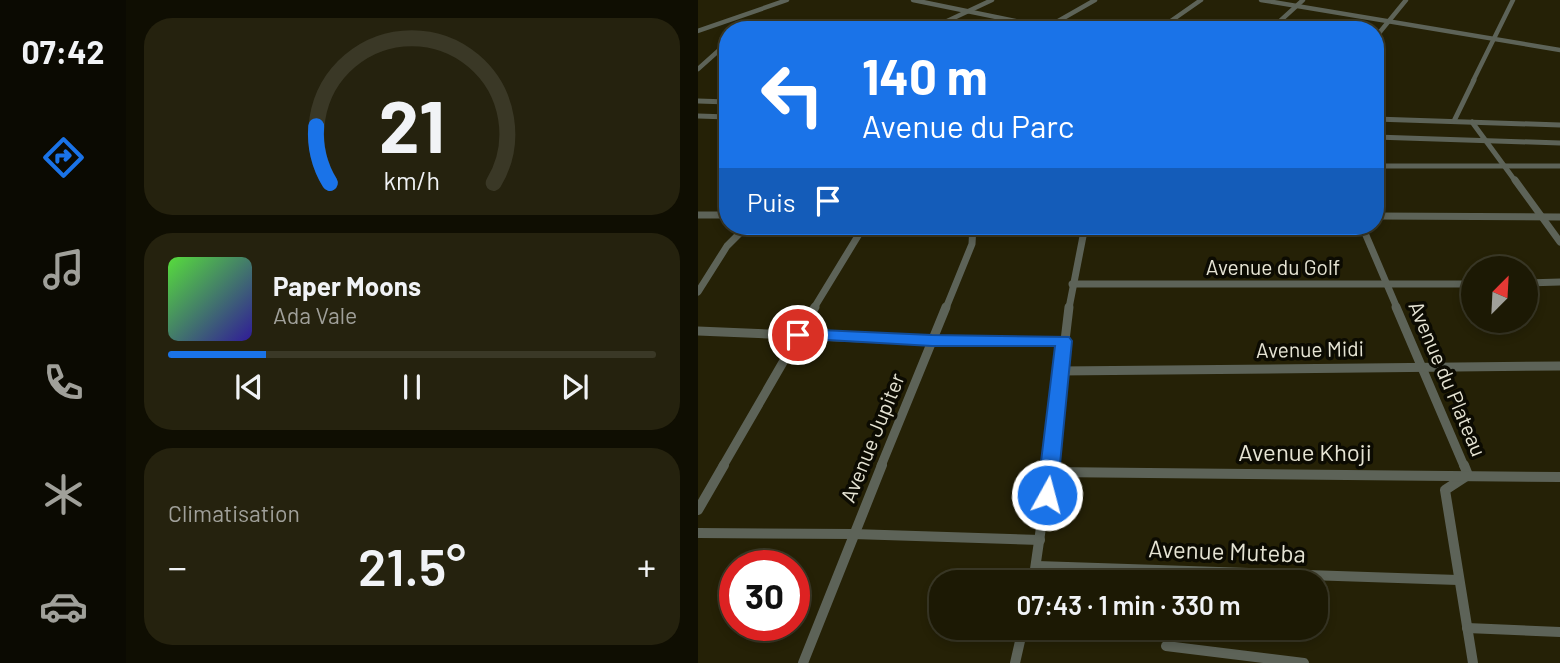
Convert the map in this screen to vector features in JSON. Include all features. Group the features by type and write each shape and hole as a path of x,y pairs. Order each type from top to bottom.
{"street":[{"path":"727,21 787,0"},
{"path":"913,0 1011,21"},
{"path":"947,21 992,0"},
{"path":"1059,21 1095,0"},
{"path":"1171,21 1201,0"},
{"path":"1261,0 1560,50"},
{"path":"1280,21 1303,0"},
{"path":"1384,27 1406,0"},
{"path":"1454,121 1513,0"},
{"path":"698,31 719,24"},
{"path":"698,69 719,50"},
{"path":"698,101 719,102"},
{"path":"698,116 719,117"},
{"path":"1384,118 1560,125"},
{"path":"1472,122 1539,217 1560,242"},
{"path":"1384,137 1560,143"},
{"path":"1384,166 1560,166"},
{"path":"698,215 719,215"},
{"path":"1384,216 1560,216"},
{"path":"698,292 727,246 738,235"},
{"path":"698,510 859,235"},
{"name":"Avenue Jupiter","path":"803,663 972,244 972,235"},
{"path":"1035,570 1050,472 1072,284 1083,235"},
{"name":"Avenue du Plateau","path":"1366,235 1469,475 1445,490 1473,663"},
{"path":"1538,283 1560,282"},
{"name":"Avenue du Golf","path":"1072,284 1461,284"},
{"path":"698,331 932,341 1064,341"},
{"name":"Avenue Midi","path":"1060,371 1560,366"},
{"name":"Avenue Khoji","path":"1050,472 1560,477"},
{"path":"698,533 853,534 1040,540"},
{"name":"Avenue Muteba","path":"1036,566 1458,580"},
{"path":"1467,628 1560,632"},
{"path":"1015,663 1020,640"},
{"path":"1166,646 1304,663"}],"route":[{"path":"798,335 932,341 1064,341 1047,495"}]}
